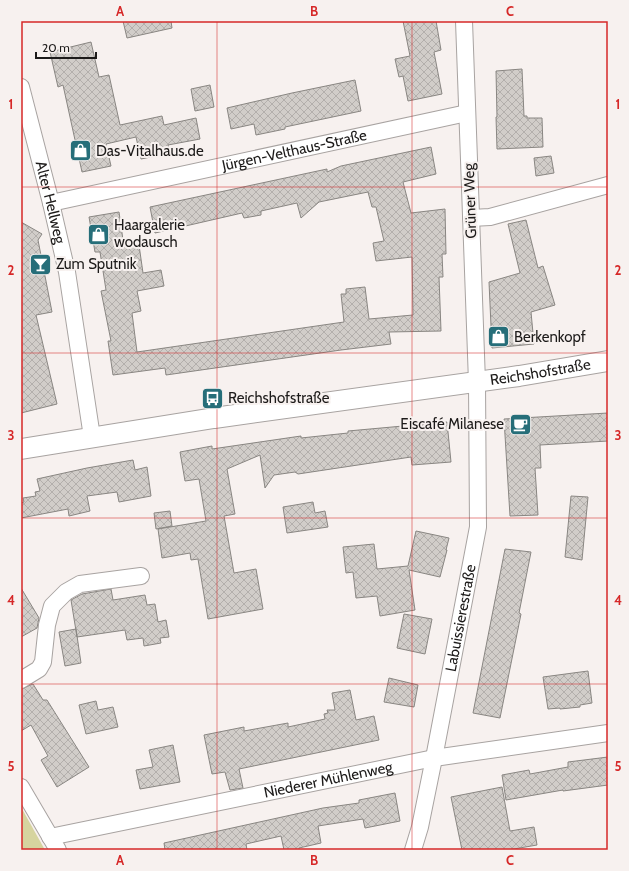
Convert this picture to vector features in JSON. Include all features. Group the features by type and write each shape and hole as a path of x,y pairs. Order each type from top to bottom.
{"street":[{"name":"Grüner Weg","path":"464,21 476,382"},
{"name":"Alter Hellweg","path":"21,87 52,203 67,272 92,437"},
{"name":"Jürgen-Velthaus-Straße","path":"52,203 467,114"},
{"path":"471,218 490,217 608,185"},
{"name":"Reichshofstraße","path":"21,448 214,418 476,382 608,361"},
{"name":"Labuissierestraße","path":"413,850 420,827 434,758 478,527 476,382"},
{"path":"21,680 39,669 43,662 47,625 52,606 66,592 80,584 141,576"},
{"name":"Niederer Mühlenweg","path":"54,844 434,758 608,733"},
{"path":"21,787 54,844"}],"shaded area":[{"path":"21,807 45,850 21,850"}],"building":[{"path":"123,21 171,21 172,28 127,38"},
{"path":"403,21 436,21 441,50 434,52 442,94 408,101 403,76 399,77 395,59 410,56"},
{"path":"91,42 99,77 109,75 120,125 162,116 164,125 196,118 200,139 168,145 170,153 141,159 136,137 106,144 111,166 82,172 63,85 58,87 50,52"},
{"path":"522,69 524,116 527,116 527,118 542,118 543,147 497,149 496,71"},
{"path":"355,80 361,111 285,127 285,129 256,135 254,124 231,129 227,108"},
{"path":"210,85 214,107 195,111 191,89"},
{"path":"431,147 436,174 403,182 411,213 445,209 446,254 442,254 443,277 439,277 441,331 389,332 391,344 166,375 165,368 113,375 108,341 111,341 101,291 106,290 100,252 95,252 89,217 119,212 124,247 139,245 143,273 161,270 164,286 137,291 141,311 132,313 137,352 344,322 341,294 346,294 346,289 365,287 369,319 413,315 412,257 376,261 373,243 384,241 376,207 372,207 368,192 319,202 301,218 297,203 261,211 261,215 244,218 242,213 155,233 150,207 327,169 327,172 341,166"},
{"path":"551,156 554,173 536,176 534,158"},
{"path":"526,220 538,268 543,266 555,305 531,312 534,344 492,348 489,282 520,273 508,224"},
{"path":"21,222 42,234 38,240 52,312 36,315 57,404 21,413"},
{"path":"608,413 608,441 540,445 541,468 535,468 538,515 510,516 504,419"},
{"path":"447,422 451,462 412,465 411,457 298,474 295,472 274,475 265,488 260,455 227,469 235,514 224,516 234,573 256,569 263,609 208,619 198,559 191,560 190,553 162,558 158,529 206,521 199,479 185,481 180,452 212,446 212,449 301,436 301,438 348,433 348,431"},
{"path":"133,460 135,470 147,467 151,496 119,502 117,492 87,496 90,511 69,516 68,509 21,518 21,503 24,502 23,498 36,496 35,492 40,491 37,479"},
{"path":"571,496 588,497 582,560 565,557"},
{"path":"313,502 315,513 325,511 328,527 287,533 283,507"},
{"path":"170,511 172,526 156,529 154,513"},
{"path":"416,531 449,538 440,577 409,570 415,610 380,616 377,596 356,598 353,572 346,573 343,547 374,544 377,569 408,566"},
{"path":"505,549 531,552 519,613 521,614 500,718 473,713"},
{"path":"21,588 39,618 37,628 21,637"},
{"path":"111,589 113,600 145,595 147,605 155,604 158,622 166,620 169,637 160,638 161,643 144,646 143,638 127,640 125,630 77,637 71,600 82,594"},
{"path":"404,614 432,619 425,654 397,648"},
{"path":"76,629 81,663 65,666 59,632"},
{"path":"588,671 592,703 580,705 580,707 548,709 543,677"},
{"path":"389,678 418,685 414,707 384,702"},
{"path":"33,684 43,700 47,700 89,767 57,787 41,760 48,756 31,725 21,731 21,689"},
{"path":"350,690 356,720 374,716 379,740 239,769 243,788 230,790 225,772 212,774 204,735 244,727 244,731 288,723 288,727 325,719 324,714 328,713 327,710 335,710 332,693"},
{"path":"96,701 98,710 113,707 118,727 86,734 79,705"},
{"path":"173,745 180,782 140,789 136,770 153,767 149,750"},
{"path":"608,757 608,785 563,790 506,800 502,775 529,770 530,774 568,767 568,762"},
{"path":"502,787 510,831 534,827 537,845 508,850 462,850 451,797"},
{"path":"395,793 400,821 365,828 363,819 318,826 321,843 299,848 299,850 284,850 281,836 246,844 247,850 165,850 164,843 323,808 359,803 359,800"}],"place":[{"name":"Das-Vitalhaus.de","path":"80,151"},
{"name":"Haargalerie wodausch","path":"98,234"},
{"name":"Zum Sputnik","path":"40,264"},
{"name":"Berkenkopf","path":"498,337"},
{"name":"Reichshofstraße","path":"212,398"},
{"name":"Eiscafé Milanese","path":"520,424"}]}
